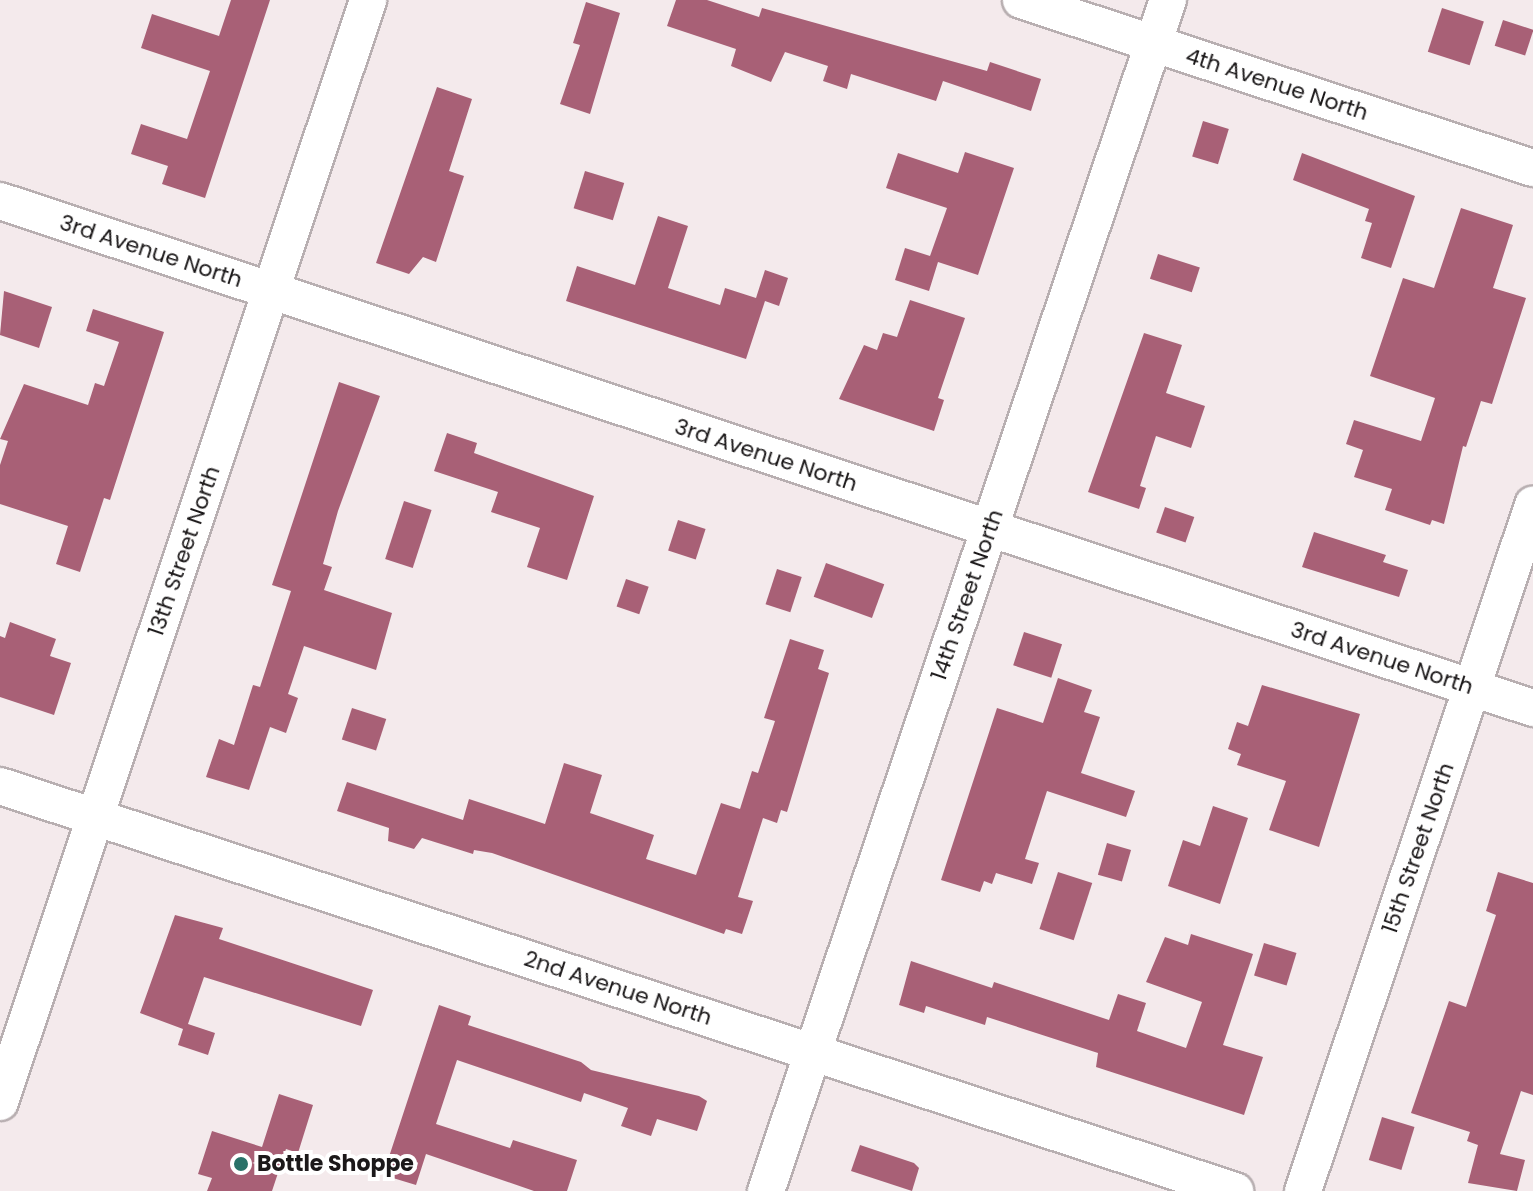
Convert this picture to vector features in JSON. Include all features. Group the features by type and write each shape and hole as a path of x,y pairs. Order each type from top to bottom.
{"street":[{"name":"13th Street North","path":"0,1102 368,0"},
{"name":"4th Avenue North","path":"1021,0 1533,168"},
{"name":"14th Street North","path":"766,1191 1168,0"},
{"name":"3rd Avenue North","path":"0,201 1533,708"},
{"name":"15th Street North","path":"1303,1191 1533,505"},
{"name":"2nd Avenue North","path":"0,786 1235,1191"}],"building":[{"path":"231,0 270,0 205,198 162,184 168,166 131,154 141,124 187,139 210,71 141,48 152,14 219,36"},
{"path":"676,0 707,0 759,17 762,8 987,71 990,62 1041,79 1031,111 943,81 936,101 851,74 847,89 823,81 828,66 785,52 771,82 731,66 736,49 667,26"},
{"path":"586,2 620,13 590,114 560,104 580,45 573,43"},
{"path":"1442,8 1484,22 1470,65 1428,52"},
{"path":"1503,20 1533,30 1525,56 1495,46"},
{"path":"437,87 472,99 449,171 464,176 436,262 423,257 409,274 376,263"},
{"path":"1203,121 1229,129 1218,164 1192,156"},
{"path":"965,152 1014,168 978,275 938,262 929,291 895,280 905,248 930,256 947,208 886,188 898,153 958,173"},
{"path":"1302,153 1415,196 1391,268 1361,258 1372,223 1365,221 1369,209 1293,180"},
{"path":"585,171 624,183 613,220 574,208"},
{"path":"1461,208 1513,225 1493,288 1526,298 1492,404 1481,401 1466,447 1463,446 1444,524 1432,520 1430,525 1385,510 1392,489 1354,477 1363,450 1346,444 1354,420 1421,441 1435,398 1370,376 1403,278 1434,288"},
{"path":"658,216 688,226 668,288 720,305 725,288 756,298 765,270 788,278 779,306 765,301 746,359 566,301 577,266 635,285"},
{"path":"1158,254 1200,268 1192,292 1150,279"},
{"path":"4,291 52,307 39,348 0,335"},
{"path":"910,300 965,318 938,398 944,400 934,431 839,399 864,345 877,350 883,333 897,337"},
{"path":"93,309 164,332 110,500 104,498 80,572 56,564 68,526 0,504 0,465 8,441 0,439 24,384 88,405 95,383 104,386 119,342 86,331"},
{"path":"1144,333 1182,345 1166,393 1205,406 1191,448 1156,436 1140,486 1146,488 1139,509 1088,492"},
{"path":"339,382 380,396 338,511 323,564 332,567 324,590 392,613 376,670 304,646 288,694 298,698 286,733 270,727 249,790 206,777 219,739 234,745 253,685 260,687 291,591 272,585"},
{"path":"447,433 477,443 474,453 594,496 567,580 527,567 540,528 491,512 498,492 434,471"},
{"path":"404,501 432,510 413,568 385,559"},
{"path":"1165,507 1194,517 1186,543 1156,533"},
{"path":"678,520 706,529 696,559 668,550"},
{"path":"1314,532 1386,555 1383,562 1408,570 1399,597 1302,567"},
{"path":"826,563 884,584 872,618 814,597"},
{"path":"777,569 802,577 790,612 766,604"},
{"path":"626,579 649,587 639,614 617,606"},
{"path":"10,622 56,639 50,656 71,663 54,715 0,697 0,636 5,638"},
{"path":"1024,632 1062,644 1051,678 1013,665"},
{"path":"790,639 824,650 818,669 829,673 787,812 781,810 777,823 763,818 738,897 753,901 742,934 726,929 724,934 492,853 474,850 473,854 422,838 414,849 388,841 389,828 337,811 347,782 463,820 469,799 545,824 564,763 602,775 590,813 654,835 646,859 696,875 721,803 740,809 752,771 758,773 775,721 764,718"},
{"path":"1058,678 1092,690 1084,712 1100,717 1081,773 1135,791 1126,817 1047,791 1025,859 1039,863 1032,884 996,873 992,884 984,881 980,892 941,880 997,708 1043,723"},
{"path":"1262,685 1360,714 1319,847 1269,830 1286,781 1237,765 1241,754 1228,749 1237,722 1248,726"},
{"path":"352,708 386,719 376,751 342,739"},
{"path":"1213,806 1248,818 1220,904 1168,886 1183,840 1200,846"},
{"path":"1107,843 1131,850 1122,882 1098,875"},
{"path":"1058,872 1092,883 1074,940 1039,929"},
{"path":"1498,872 1533,883 1533,1095 1521,1091 1500,1154 1525,1160 1517,1191 1468,1183 1478,1145 1467,1141 1470,1132 1411,1113 1449,1001 1466,1007 1496,915 1486,911"},
{"path":"175,915 223,928 219,939 373,990 361,1026 204,977 188,1024 215,1033 208,1055 178,1045 183,1029 140,1013"},
{"path":"1191,934 1253,954 1223,1045 1263,1057 1244,1115 1096,1067 1098,1053 987,1017 985,1025 926,1006 924,1013 899,1005 911,961 992,988 994,982 1109,1020 1118,994 1146,1003 1137,1031 1186,1048 1202,1002 1146,982 1165,937 1188,945"},
{"path":"1264,943 1297,953 1287,985 1254,976"},
{"path":"439,1005 471,1016 468,1025 581,1062 591,1070 699,1096 707,1101 697,1131 657,1119 651,1136 621,1126 628,1108 584,1093 581,1102 457,1060 436,1124 510,1148 513,1140 577,1160 567,1191 534,1191 426,1154 416,1185 383,1175"},
{"name":"Bottle Shoppe","path":"279,1094 313,1105 298,1153 286,1149 272,1191 207,1191 212,1178 198,1174 212,1131 262,1147"},
{"path":"1382,1117 1415,1127 1401,1170 1369,1160"},
{"path":"860,1145 914,1163 919,1168 912,1191 851,1171"}],"place":[{"name":"Bottle Shoppe","path":"241,1164"}]}
